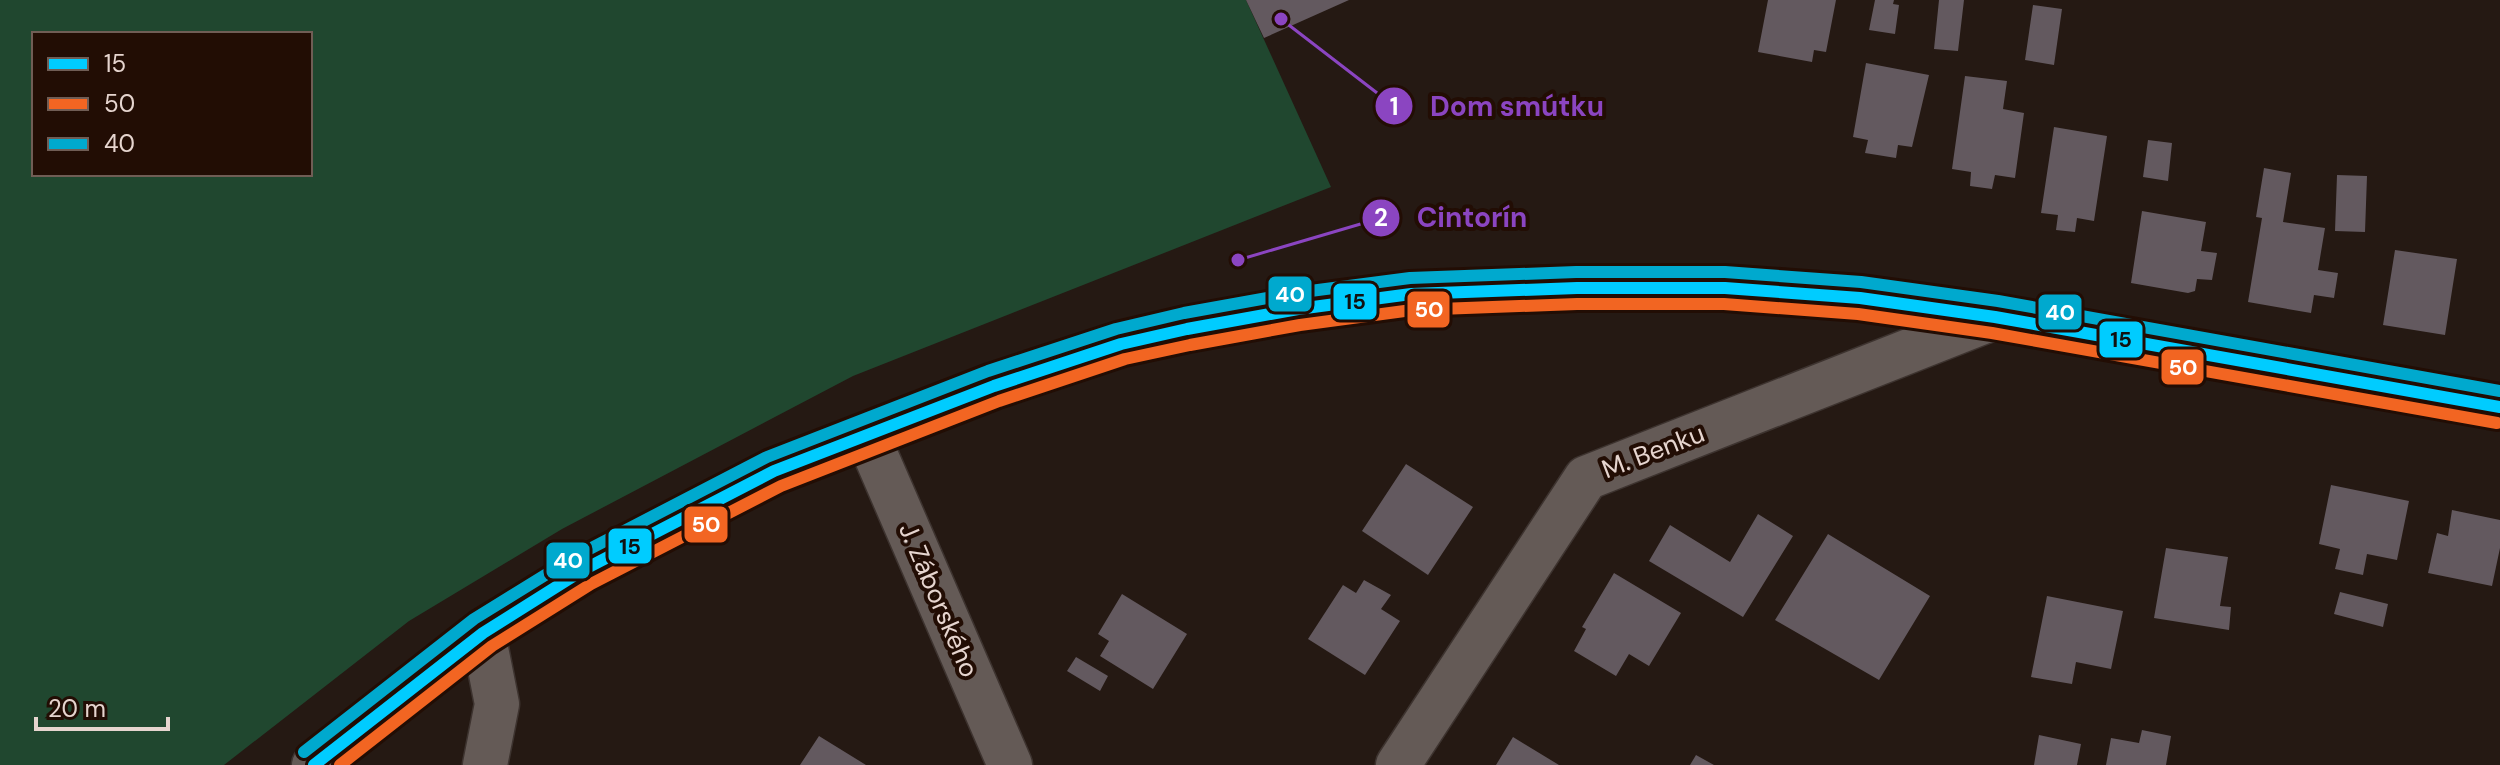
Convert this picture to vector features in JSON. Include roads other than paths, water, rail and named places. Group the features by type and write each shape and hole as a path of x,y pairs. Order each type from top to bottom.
{"street":[{"path":"314,765 483,633 583,570 774,471 994,386 1121,344 1284,311 1411,294 1577,288 1725,288 1860,298 1995,317 2500,407"},
{"name":"M. Benku","path":"1398,765 1586,478 1995,317"},
{"name":"J. Záborského","path":"867,435 1005,762"},
{"path":"483,633 497,704 485,765"}],"place":[{"name":"Dom smútku","path":"1281,19"},
{"name":"Cintorín","path":"1238,260"}]}
